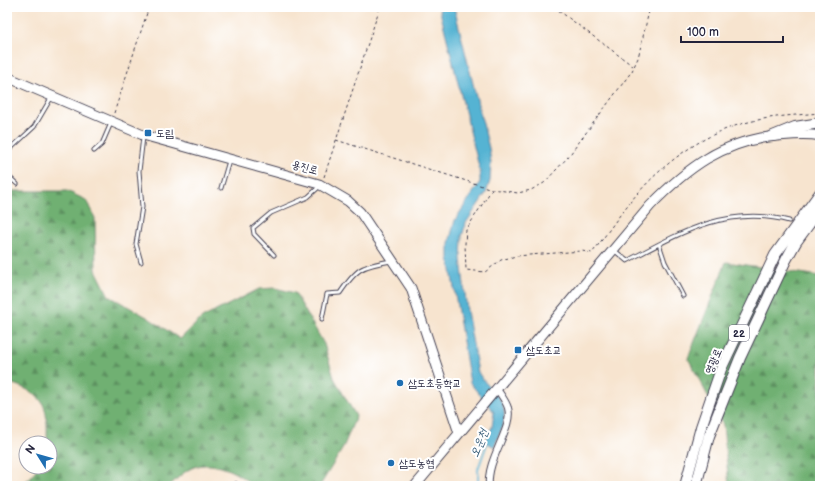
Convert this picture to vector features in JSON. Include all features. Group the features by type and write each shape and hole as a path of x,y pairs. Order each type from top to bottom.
{"main road":[{"name":"용진로","path":"7,77 143,135 321,185 335,192 355,206 407,280 418,305 459,433"},
{"path":"773,136 795,127 820,123"},
{"path":"415,486 650,206 689,169 727,147 758,138 794,134 820,136"},
{"name":"영광로","path":"685,486 701,427 722,369 775,255 820,193"},
{"name":"22","path":"696,486 709,436 740,358 786,260 820,209"}],"street":[{"path":"490,486 488,476 494,455 509,418 508,408 497,389"}],"lane":[{"path":"7,152 34,127 52,96"},
{"path":"94,151 102,144 111,121"},
{"path":"141,262 136,244 142,207 139,171 143,135"},
{"path":"221,188 230,159"},
{"path":"7,175 17,184"},
{"path":"274,255 254,234 253,228 271,213 314,194 321,185"},
{"path":"614,250 627,261 690,229 728,217 762,217 789,221"},
{"path":"659,244 663,258 683,296"},
{"path":"322,319 327,294 340,293 352,276 365,266 393,260"}],"path":[{"path":"111,121 149,7"},
{"path":"321,185 380,7"},
{"path":"554,7 634,67"},
{"path":"336,140 490,189 518,193 536,188 544,183 568,156 634,67 650,7"},
{"path":"492,189 466,230 466,270 485,272 501,260 516,256 582,251 592,253 636,195 658,172 680,154 719,132 744,123 769,118 820,113"}],"green space":[{"path":"7,191 67,191 86,200 95,218 96,270 109,296 147,317 180,339 202,318 259,289 275,288 295,293 324,344 334,378 356,416 343,448 319,486 253,486 239,475 231,471 214,465 205,465 196,466 188,470 169,486 19,486 32,475 58,475 58,435 47,435 47,419 45,410 42,402 37,396 20,386 7,382"},
{"path":"726,262 820,276 820,486 729,486 723,425 688,358"}],"water":[{"path":"439,7 454,7 489,148 491,163 490,181 486,193 466,223 462,236 461,259 467,311 478,372 495,393 503,406 504,420 494,447 485,441 492,427 494,412 470,383 449,258 449,243 455,220 480,182 480,171"}],"waterway":[{"name":"오운천","path":"478,486 478,469 488,441"}],"place":[{"name":"도림","path":"148,133"},
{"name":"삼도초교","path":"518,350"},
{"name":"삼도초등학교","path":"400,383"},
{"name":"삼도농협","path":"391,463"}]}
